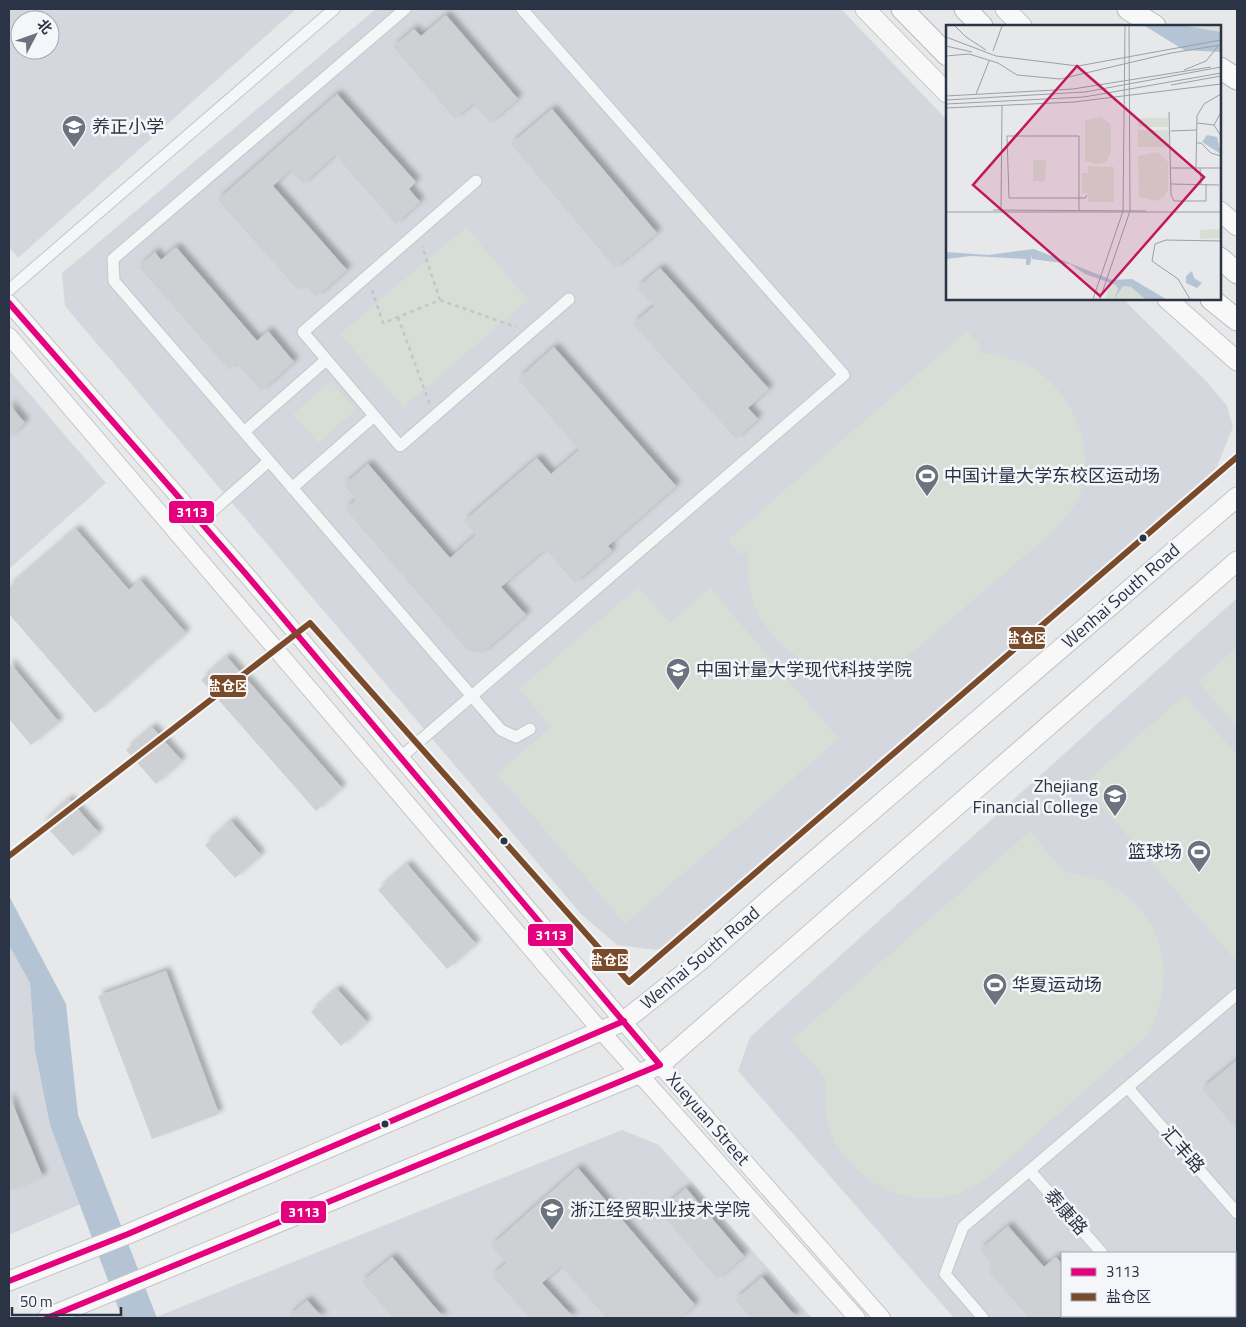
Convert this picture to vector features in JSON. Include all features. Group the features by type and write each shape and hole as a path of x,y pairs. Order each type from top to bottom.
{"highway":[{"path":"902,9 946,54"},
{"path":"965,9 981,25"},
{"path":"1128,9 1154,25"},
{"path":"1221,69 1237,78"},
{"path":"1221,259 1237,273"},
{"path":"1212,300 1237,320"}],"main road":[{"path":"865,9 946,92"},
{"path":"1005,9 1021,25"},
{"path":"1221,212 1237,226"},
{"path":"1168,300 1237,361"},
{"name":"Xueyuan Street","path":"9,303 200,522 660,1064 882,1318"},
{"path":"9,336 601,1031 857,1318"},
{"name":"Wenhai South Road","path":"9,1281 128,1234 624,1021 701,960 1237,497"},
{"path":"47,1318 144,1280 660,1064 1237,561"}],"street":[{"path":"9,290 334,9"},
{"path":"405,9 113,259 114,281 501,730 516,737 530,729"},
{"path":"401,757 844,375 522,9"},
{"path":"476,181 303,332 400,446 569,299"},
{"path":"244,432 326,360"},
{"path":"292,488 374,416"},
{"path":"200,522 269,461"},
{"path":"983,1318 945,1274 963,1227 1237,994"},
{"name":"汇丰路","path":"1128,1088 1237,1213"},
{"name":"泰康路","path":"1030,1171 1101,1252"}],"path":[{"path":"417,232 440,300"},
{"path":"367,276 383,323 440,300 531,332"},
{"path":"398,317 434,417"}],"shaded area":[{"name":"养正小学","path":"9,9 296,9 18,258 9,247"},
{"name":"中国计量大学现代科技学院","path":"376,9 841,9 946,119 946,300 1124,300 1207,382 1227,406 1233,427 1216,469 682,939 656,950 617,945 581,914 65,306 62,273"},
{"path":"466,227 528,300 403,407 340,334"},
{"name":"中国计量大学东校区运动场","path":"967,331 982,346 978,352 1008,358 1029,366 1051,382 1063,397 1081,432 1085,452 1085,471 1081,490 1073,508 1056,529 913,652 886,666 861,673 839,673 812,665 782,645 770,632 754,603 749,586 747,569 748,550 741,555 728,540"},
{"path":"9,370 106,483 9,569"},
{"path":"331,381 356,410 318,443 293,414"},
{"path":"638,587 670,623 710,588 839,739 625,924 497,774 551,727 519,689"},
{"name":"Zhejiang Financial College","path":"1237,598 1237,1318 954,1318 738,1071 750,1037"},
{"path":"1237,647 1237,726 1198,682"},
{"name":"篮球场","path":"1185,695 1237,755 1237,962 1083,784"},
{"name":"华夏运动场","path":"1030,831 1065,871 1102,880 1124,893 1140,909 1153,927 1160,947 1164,968 1157,1012 1148,1035 987,1178 962,1192 938,1198 914,1197 890,1191 861,1173 850,1163 835,1142 830,1130 825,1106 826,1079 792,1040"},
{"path":"9,945 30,983 35,1051 50,1125 81,1204 9,1235"},
{"name":"浙江经贸职业技术学院","path":"622,1130 659,1145 812,1318 156,1317"}],"water":[{"path":"9,896 66,1004 78,1115 157,1318 122,1318 50,1125 35,1051 30,983 9,945"}],"building":[{"path":"446,15 518,99 490,123 473,103 455,119 393,47 414,29 421,36"},
{"path":"337,94 416,182 409,189 420,202 396,224 335,155 303,184 290,170 273,186 347,270 316,297 305,284 298,290 218,200"},
{"path":"552,109 657,233 615,268 511,144"},
{"path":"176,247 257,341 268,331 294,362 261,391 237,363 229,370 139,267 155,252 161,260"},
{"path":"660,268 769,389 748,408 758,419 736,439 633,324 654,306 637,288"},
{"path":"554,347 676,486 608,546 612,551 575,583 545,549 501,587 526,615 482,653 468,651 345,509 356,500 344,485 368,464 450,558 476,535 464,521 537,458 551,474 579,450 518,379"},
{"path":"9,404 25,423 9,437"},
{"path":"76,529 129,590 140,580 186,633 95,713 9,614 9,587"},
{"path":"227,657 342,788 316,811 201,680"},
{"path":"9,662 59,722 31,745 9,719"},
{"path":"152,727 182,761 156,784 126,750"},
{"path":"69,799 99,833 73,856 43,823"},
{"path":"231,821 261,855 235,878 205,845"},
{"path":"407,864 476,944 447,969 378,890"},
{"path":"166,971 219,1114 152,1139 98,996"},
{"path":"337,989 367,1022 341,1046 311,1012"},
{"path":"1237,1060 1237,1130 1202,1089"},
{"path":"9,1095 43,1177 11,1190 9,1184"},
{"path":"578,1168 695,1305 679,1318 606,1318 561,1266 542,1283 574,1318 530,1318 492,1276 506,1263 491,1246"},
{"path":"686,1188 744,1256 717,1279 659,1211"},
{"path":"1008,1226 1044,1267 1056,1257 1061,1263 1062,1318 1029,1318 988,1271 994,1266 980,1250"},
{"path":"392,1257 444,1318 393,1318 362,1282"},
{"path":"762,1277 797,1318 751,1318 735,1300"},
{"path":"307,1300 323,1318 287,1318"}],"transit line":[{"name":"3113","path":"9,303 245,573 660,1065 47,1318"},
{"name":"盐仓区","path":"9,856 310,623 629,982 1237,457"},
{"name":"3113","path":"9,1281 128,1234 624,1021"}],"place":[{"name":"养正小学","path":"74,148"},
{"name":"中国计量大学东校区运动场","path":"927,497"},
{"name":"中国计量大学现代科技学院","path":"678,691"},
{"name":"Zhejiang Financial College","path":"1115,817"},
{"name":"篮球场","path":"1199,873"},
{"name":"华夏运动场","path":"995,1006"},
{"name":"浙江经贸职业技术学院","path":"552,1231"}]}
